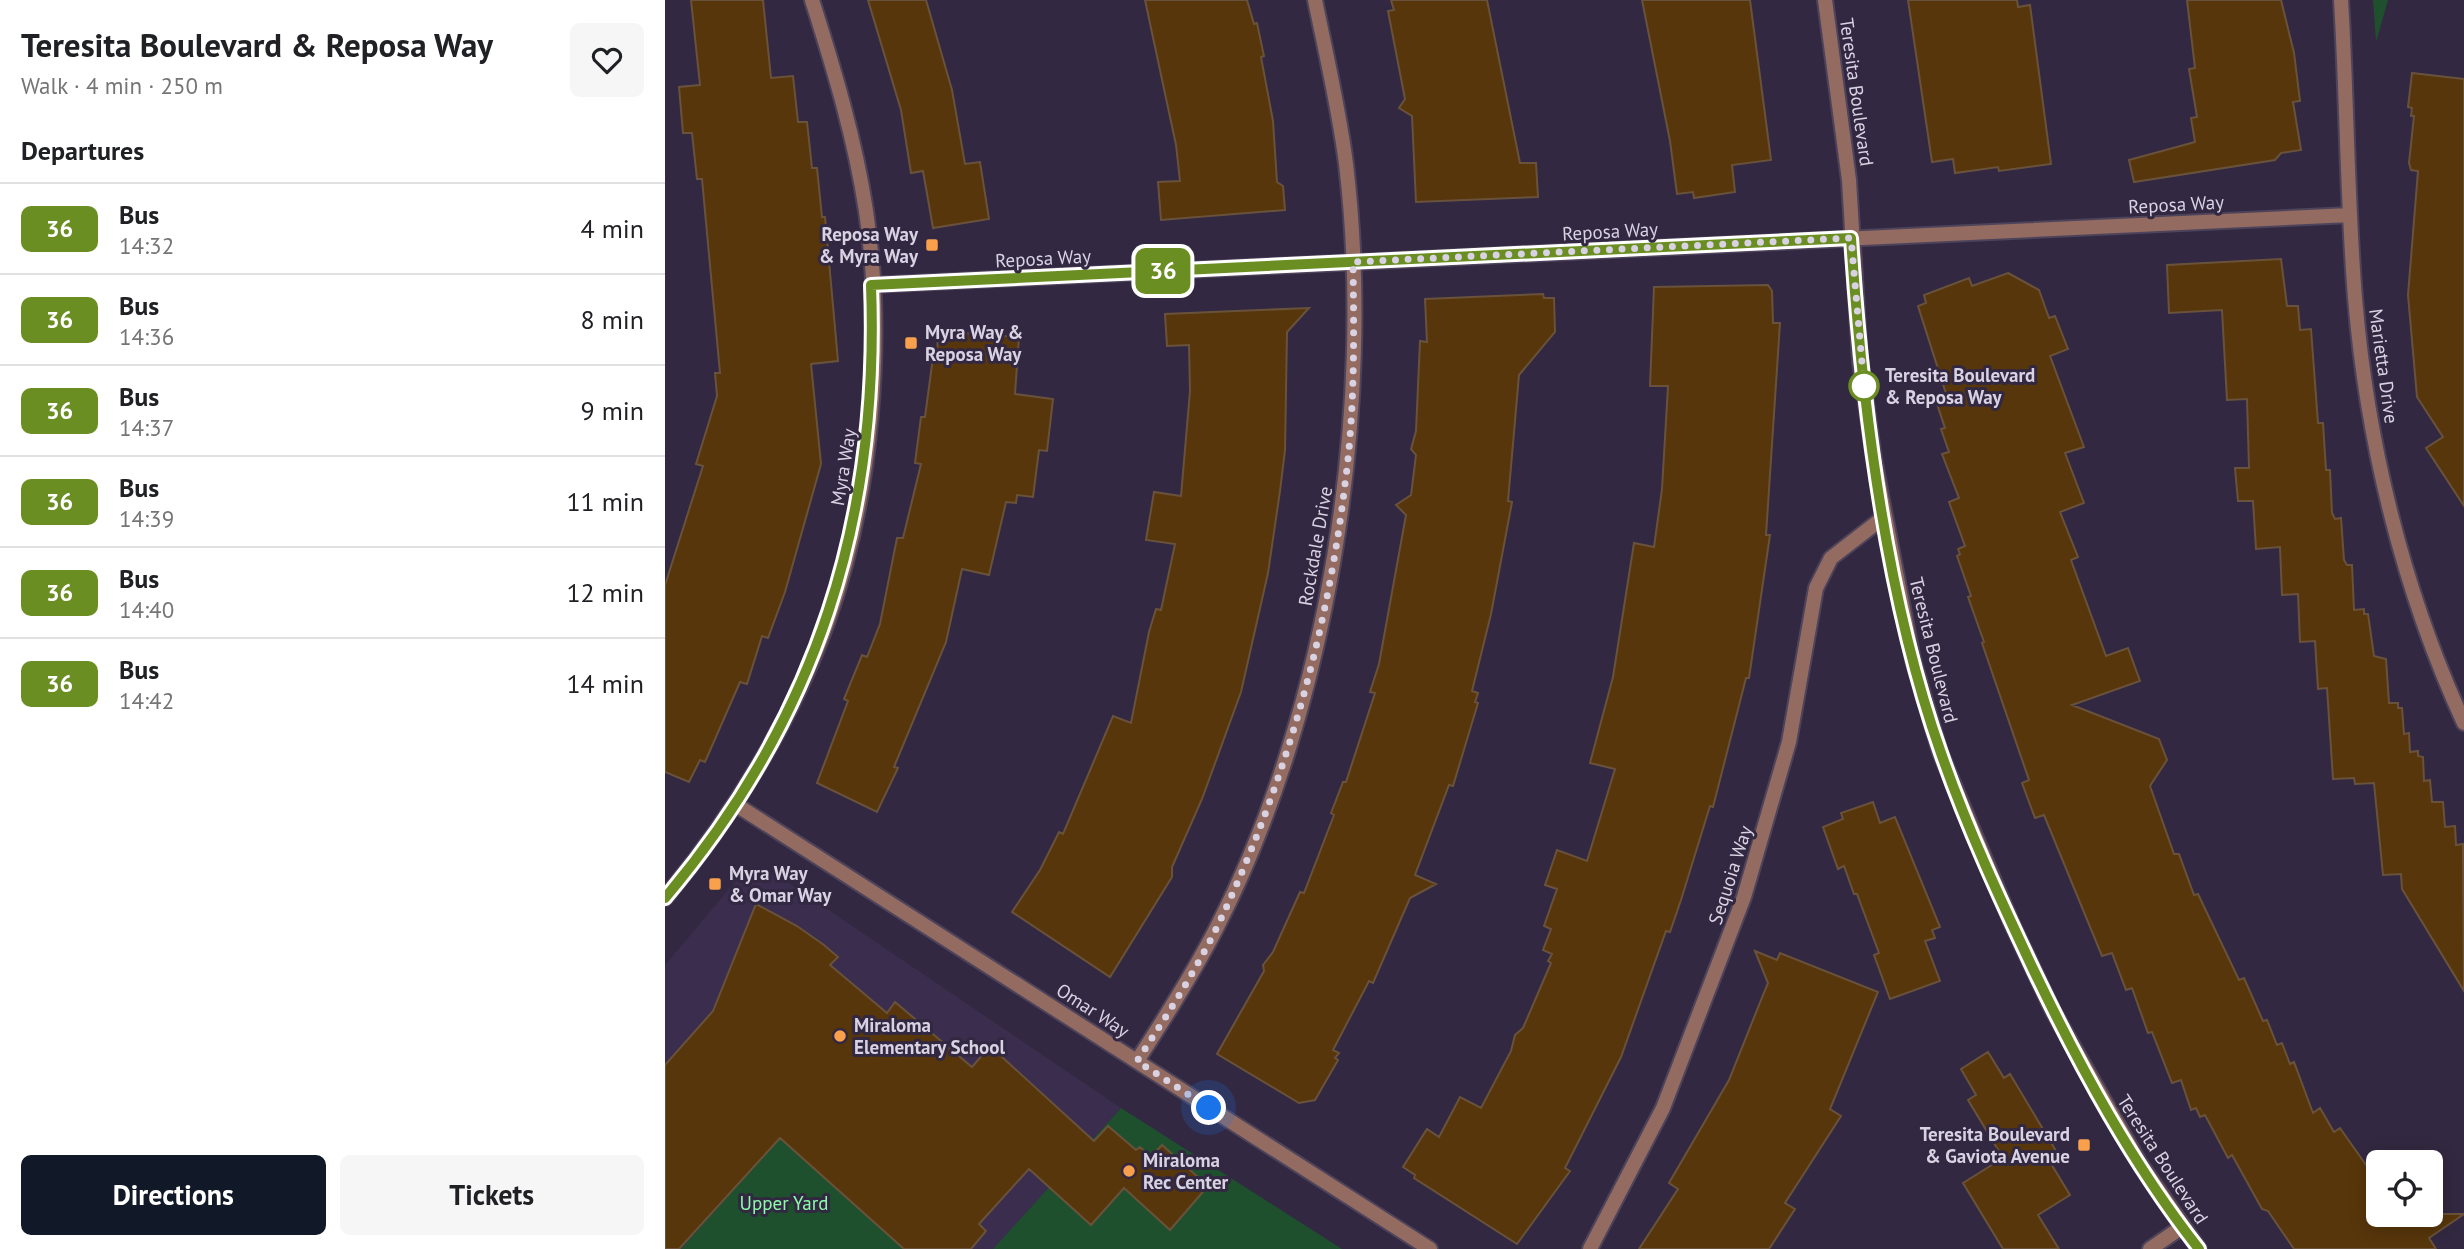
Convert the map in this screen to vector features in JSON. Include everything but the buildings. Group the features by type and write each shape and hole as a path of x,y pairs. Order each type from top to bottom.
{"street":[{"name":"Myra Way","path":"665,898 735,804 803,679 828,619 847,552 870,413 873,351 866,211 834,69 812,0"},
{"name":"Rockdale Drive","path":"1137,1061 1177,1000 1218,925 1276,785 1300,708 1334,558 1346,483 1353,336 1353,262 1346,164 1315,0"},
{"name":"Teresita Boulevard","path":"1825,0 1847,167 1860,362 1884,517 1913,660 1940,752 1974,837 2053,1011 2139,1163 2199,1249"},
{"name":"Marietta Drive","path":"2341,0 2350,215 2364,375 2397,539 2422,618 2464,723"},
{"name":"Reposa Way","path":"871,285 2350,215"},
{"name":"Sequoia Way","path":"1590,1249 1663,1108 1744,897 1789,742 1816,588 1831,558 1884,517"},
{"name":"Omar Way","path":"735,804 1430,1249"},
{"path":"2150,1249 2182,1227"}],"shaded area":[{"name":"Miraloma Elementary School","path":"751,871 777,875 1121,1108 994,1249 665,1249 665,965 739,877"}],"green space":[{"path":"2373,0 2388,0 2376,42"},
{"path":"1121,1108 1342,1249 993,1249"},
{"name":"Upper Yard","path":"780,1138 906,1249 681,1249"}],"bus line":[{"name":"36","path":"665,898 690,868 735,804 803,679 828,619 847,552 861,482 870,413 873,351 871,285 1851,238 1860,362 1884,517 1913,660 1940,752 1974,837 2053,1011 2139,1163 2199,1249"}],"place":[{"name":"Reposa Way & Myra Way","path":"932,245"},
{"name":"Myra Way & Reposa Way","path":"911,343"},
{"name":"Teresita Boulevard & Reposa Way","path":"1864,386"},
{"name":"Myra Way & Omar Way","path":"715,884"},
{"name":"Miraloma Elementary School","path":"840,1036"},
{"name":"Teresita Boulevard & Gaviota Avenue","path":"2084,1145"},
{"name":"Miraloma Rec Center","path":"1129,1171"}],"route":[{"path":"1209,1108 1137,1061 1177,1000 1218,925 1276,785 1300,708 1334,558 1346,483 1353,336 1353,262 1851,238 1864,386"}]}
